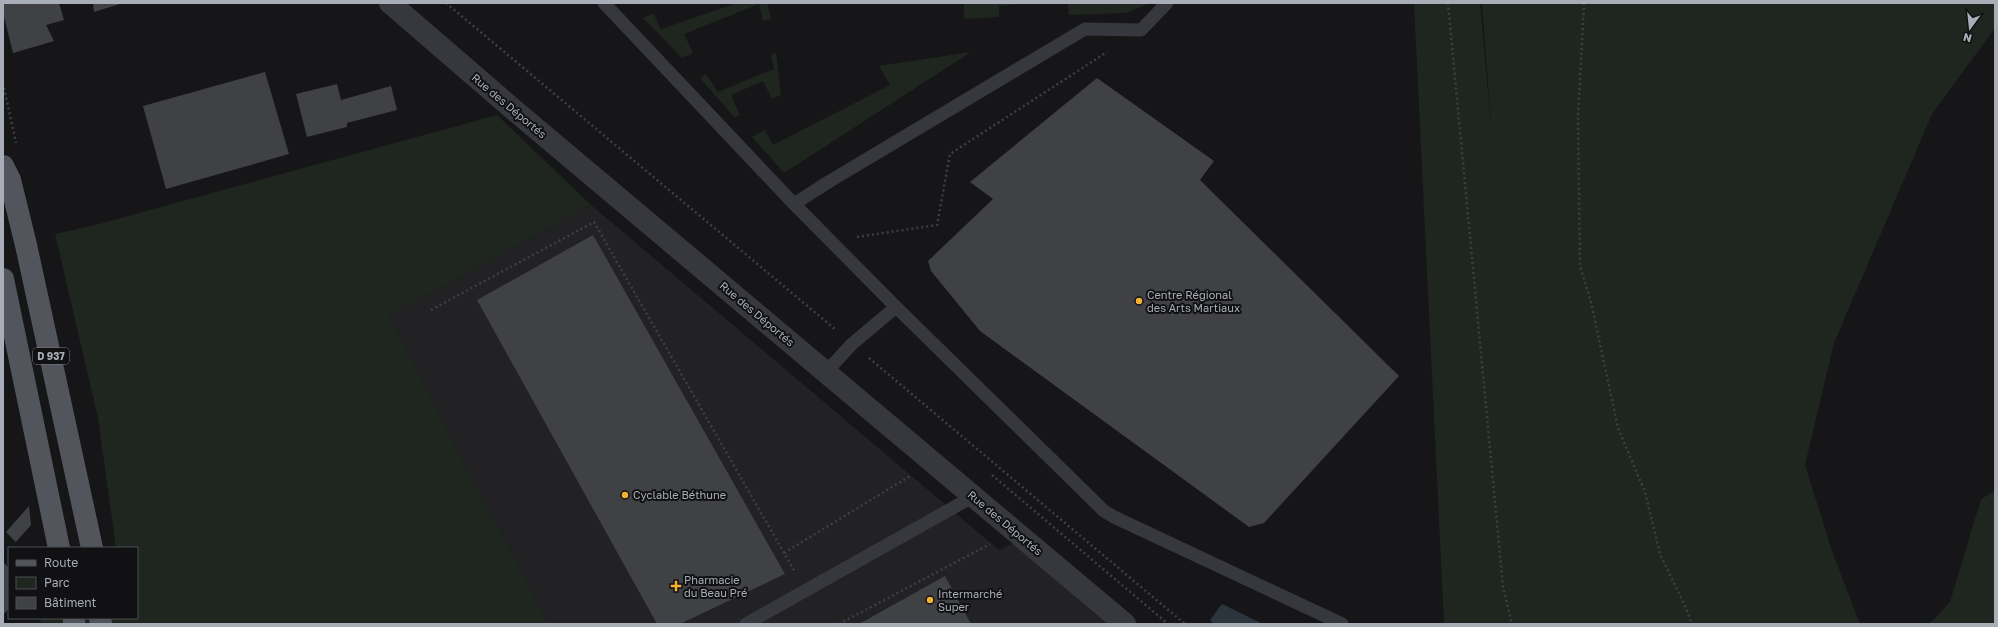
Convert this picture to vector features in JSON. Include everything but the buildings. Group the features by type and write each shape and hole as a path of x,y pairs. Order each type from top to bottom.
{"main road":[{"name":"D 937","path":"3,166 10,180 28,252 92,547"},
{"name":"D 937","path":"3,278 59,547"}],"street":[{"name":"Rue des Déportés","path":"390,3 520,116 1125,624"}],"lane":[{"path":"604,3 794,204 896,307 1104,511 1342,624"},
{"path":"794,204 1084,29 1141,30 1166,3"},
{"path":"826,372 852,344 896,307"},
{"path":"746,624 974,496"}],"path":[{"path":"446,3 1185,624"},
{"path":"1448,3 1503,587 1512,624"},
{"path":"1584,3 1578,117 1580,266 1591,302 1618,428 1645,492 1660,554 1692,624"},
{"path":"830,240 937,225 950,154 1108,51"},
{"path":"431,310 594,222 805,590"},
{"path":"784,553 933,462"},
{"path":"839,624 1015,531"}],"shaded area":[{"path":"591,205 999,550 1024,538 1125,624 548,624 389,316"},
{"path":"1222,604 1263,624 1214,624 1210,620"}],"green space":[{"path":"737,3 767,3 771,19 763,21 759,4 684,34 693,53 682,58 643,18 653,13 661,29"},
{"path":"964,3 1030,3 999,6 999,17 964,19"},
{"path":"1068,3 1150,3 1126,13 1069,15"},
{"path":"1414,3 1480,3 1492,137 1482,3 1995,3 1995,28 1932,114 1834,343 1805,465 1832,551 1860,624 1444,624"},
{"path":"971,52 784,173 752,137 765,130 773,145 890,85 879,66"},
{"path":"776,53 781,95 772,99 763,81 731,95 740,115 735,118 700,78 706,74 718,92 774,69 771,55"},
{"path":"497,115 591,205 389,316 548,624 41,624 40,619 138,619 138,547 116,547 98,418 55,234 103,223"},
{"path":"1995,491 1995,624 1929,624 1950,602 1981,499"}],"place":[{"name":"Centre Régional des Arts Martiaux","path":"1139,301"},
{"name":"Cyclable Béthune","path":"625,495"},
{"name":"Pharmacie du Beau Pré","path":"676,586"},
{"name":"Intermarché Super","path":"930,600"}]}
